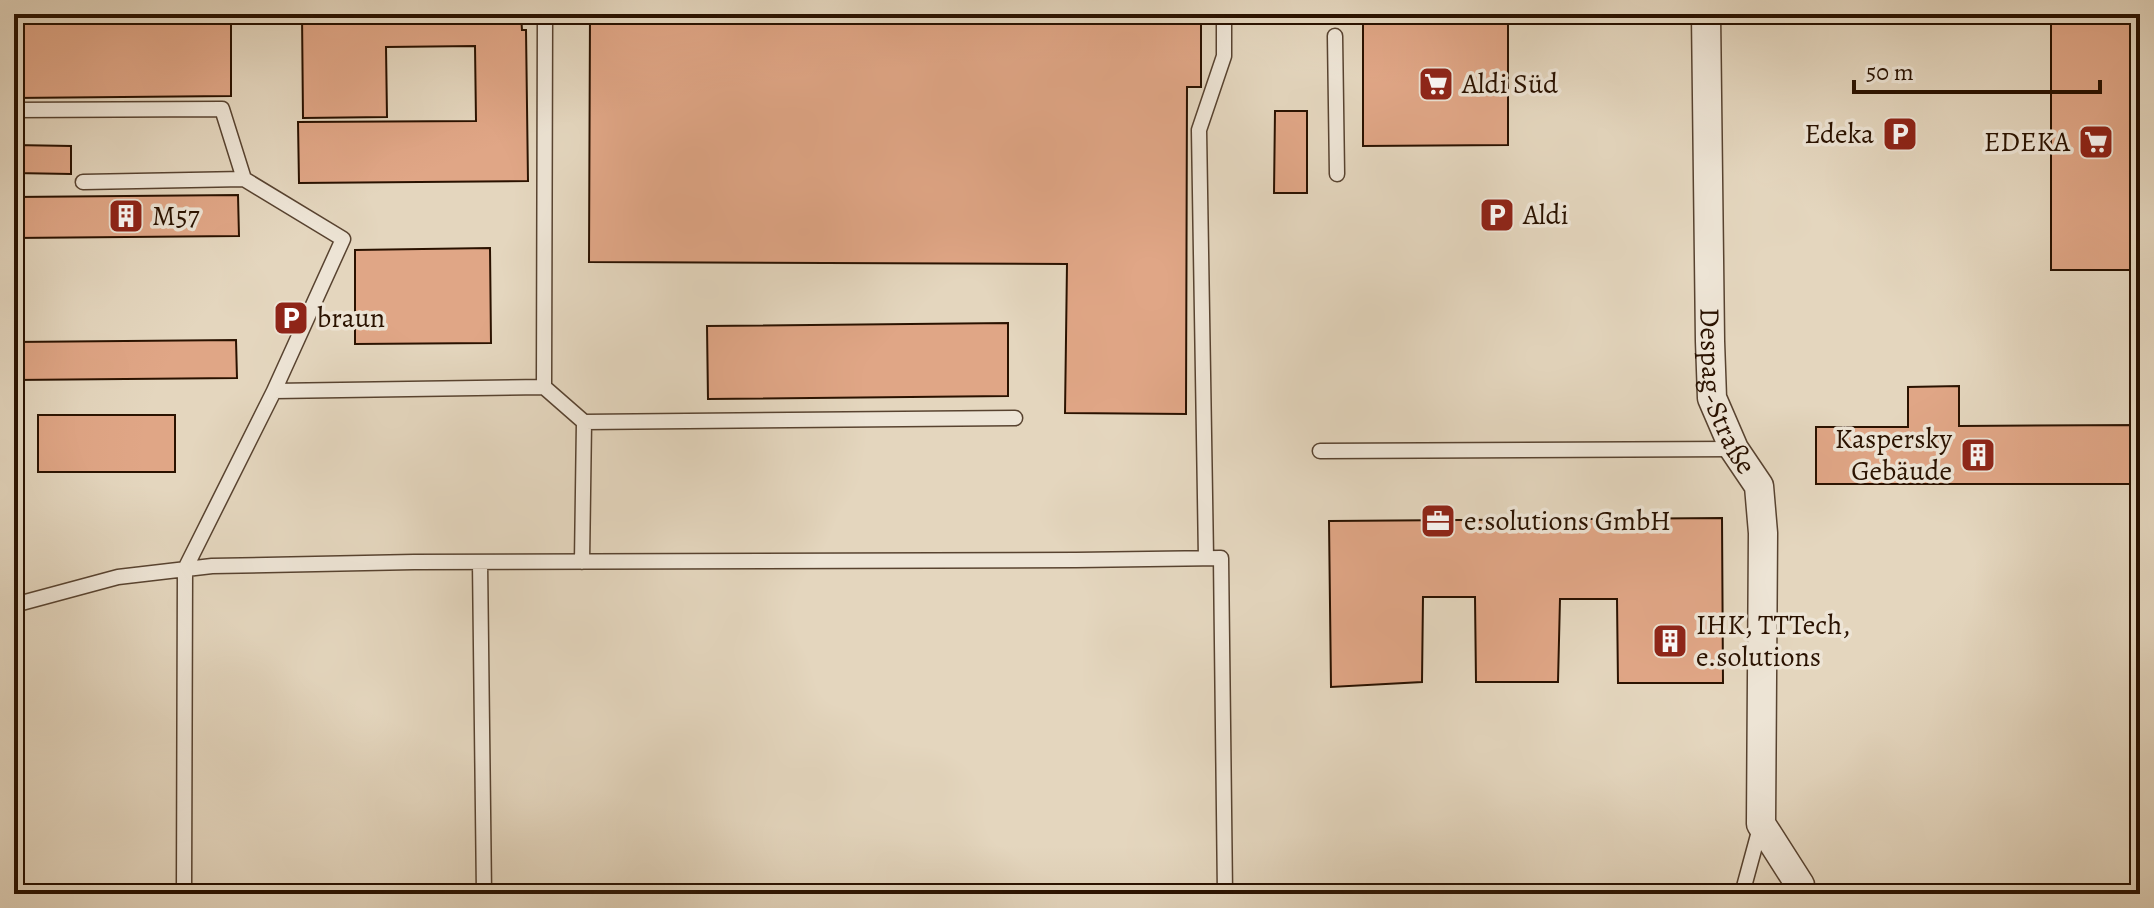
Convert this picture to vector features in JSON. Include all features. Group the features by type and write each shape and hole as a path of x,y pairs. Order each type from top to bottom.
{"street":[{"name":"Despag-Straße","path":"1706,14 1712,398 1734,449 1759,486 1761,502 1761,824"},
{"path":"1761,824 1800,885 1800,894"}],"lane":[{"path":"544,387 545,14"},
{"path":"1206,558 1199,130 1224,56 1224,14"},
{"path":"1335,36 1337,174"},
{"path":"14,110 222,109 244,179"},
{"path":"83,182 244,179 343,239 274,391 185,569 184,894"},
{"path":"274,391 544,387 584,422 1015,418"},
{"path":"582,562 584,422"},
{"path":"1320,451 1734,449"},
{"path":"14,605 118,577 227,566 1221,558 1225,894"},
{"path":"480,562 484,894"},
{"path":"1742,894 1761,824"},
{"path":"1409,894 1666,894"}],"building":[{"path":"14,14 231,14 231,96 14,98"},
{"path":"302,14 521,14 522,30 526,30 528,181 299,183 298,122 476,121 475,46 386,47 387,117 303,118"},
{"path":"590,14 1201,14 1201,87 1187,87 1186,414 1065,413 1067,264 589,262"},
{"name":"Aldi Süd","path":"1328,14 1508,14 1508,145 1363,146 1363,23 1328,23"},
{"name":"EDEKA","path":"2051,14 2140,14 2140,270 2051,270"},
{"path":"1275,111 1307,111 1307,193 1274,193"},
{"path":"14,145 71,146 71,174 14,173"},
{"name":"M57","path":"238,195 239,236 14,238 14,197"},
{"path":"490,248 491,343 355,344 355,250"},
{"path":"1008,323 1008,396 708,399 707,326"},
{"path":"236,340 237,378 14,380 14,342"},
{"name":"Kaspersky Gebäude","path":"1959,386 1959,426 2140,425 2140,484 1816,484 1816,427 1908,427 1908,387"},
{"path":"38,415 175,415 175,472 38,472"},
{"name":"IHK, TTTech, e.solutions","path":"1722,518 1723,683 1618,683 1617,599 1560,599 1558,682 1476,682 1475,597 1423,597 1422,682 1331,687 1329,521"}],"place":[{"name":"Aldi Süd","path":"1436,84"},
{"name":"Edeka","path":"1900,134"},
{"name":"EDEKA","path":"2096,142"},
{"name":"Aldi","path":"1497,215"},
{"name":"M57","path":"126,216"},
{"name":"braun","path":"291,318"},
{"name":"Kaspersky Gebäude","path":"1978,455"},
{"name":"e.solutions GmbH","path":"1438,521"},
{"name":"IHK, TTTech, e.solutions","path":"1670,641"}]}
